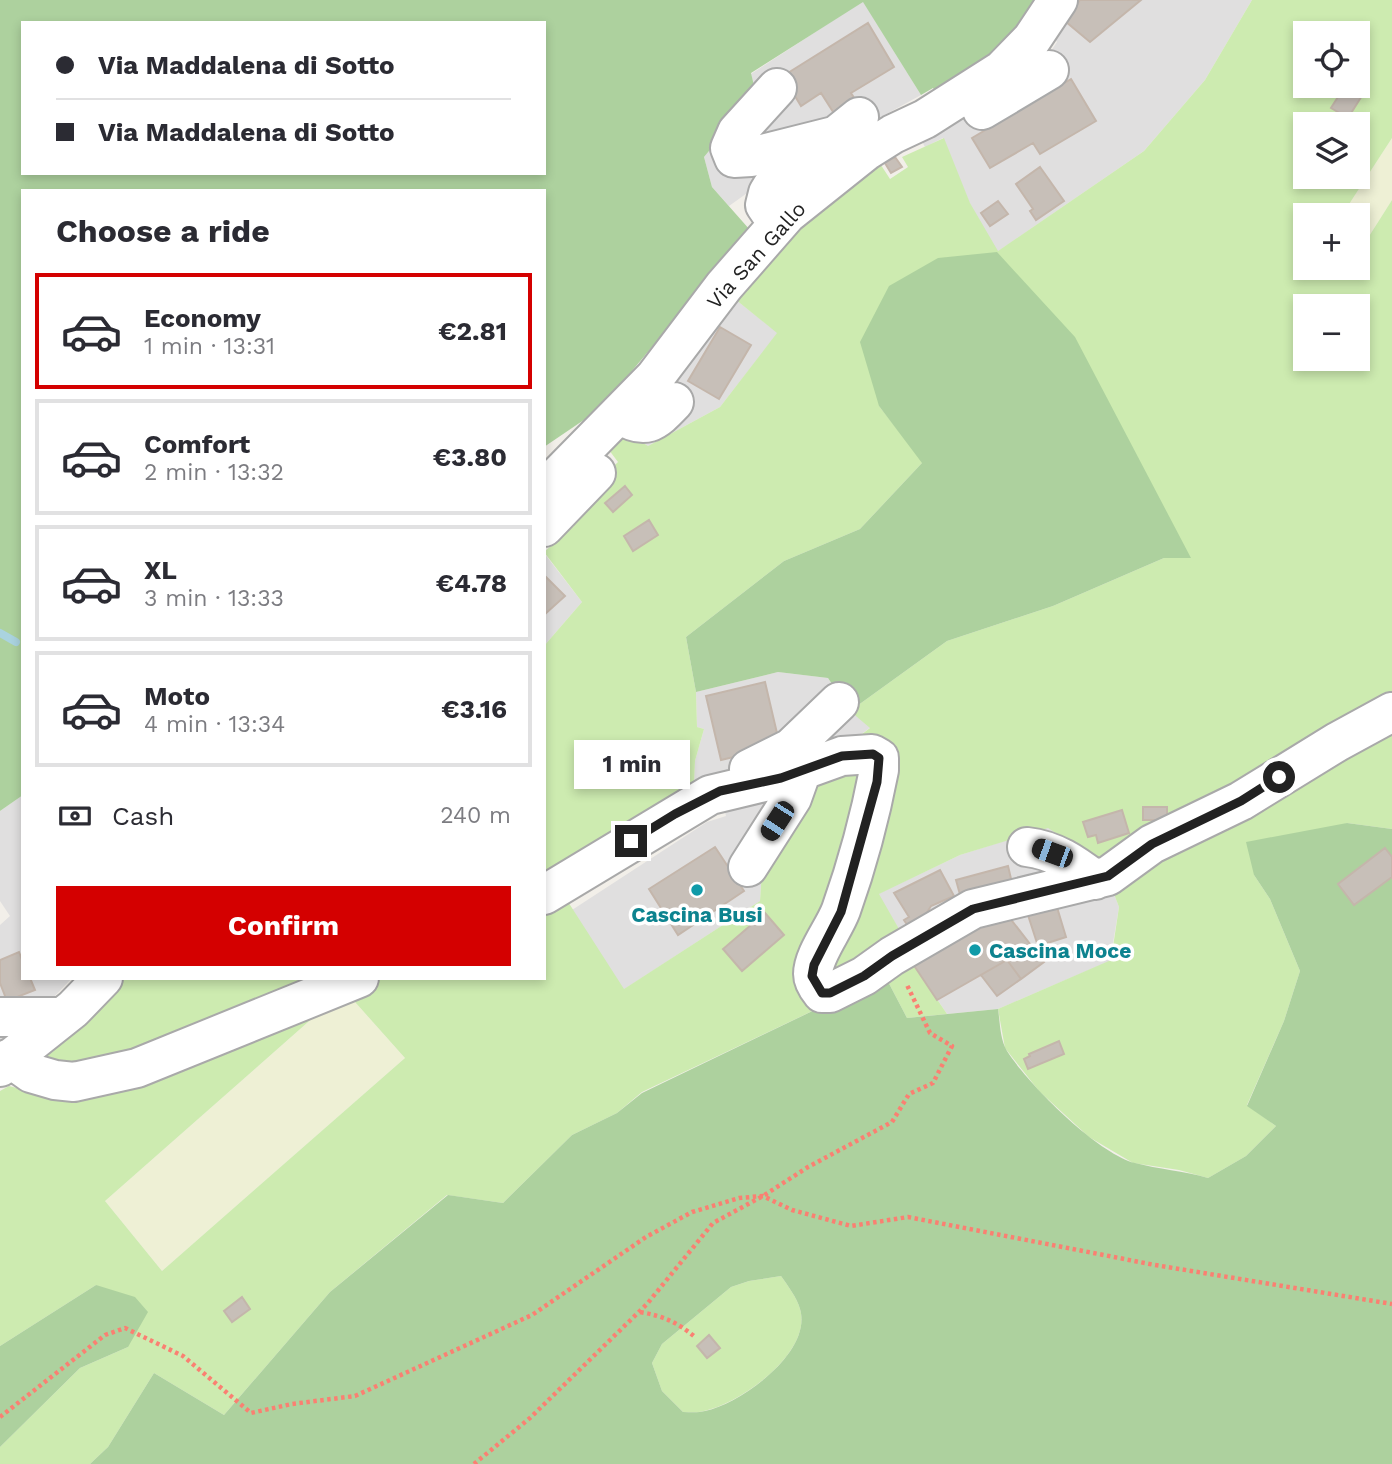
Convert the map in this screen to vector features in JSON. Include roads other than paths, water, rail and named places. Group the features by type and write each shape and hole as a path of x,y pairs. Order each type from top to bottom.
{"street":[{"path":"893,134 907,143 922,142 1062,68 1049,15"},
{"name":"Via San Gallo","path":"546,488 655,377 724,286 787,214 866,151 925,119 1002,70 1049,15"},
{"path":"777,88 737,132 730,148 734,158 751,157 846,126 768,193 765,205 778,225"},
{"path":"546,452 564,439 611,422 645,425 660,417 674,402"},
{"path":"546,525 602,467 611,422"},
{"path":"710,795 712,785 791,748 838,702"},
{"path":"546,894 710,795 781,778 842,756 873,754 879,758 877,782 841,912 814,965 812,976 822,993 830,993 864,976 892,956 973,909 1108,876 1152,844 1241,801 1392,712"},
{"path":"748,867 792,798 802,770"},
{"path":"1027,847 1039,848 1065,858 1095,880"},
{"path":"5,1063 63,1017 101,980"},
{"path":"5,1063 55,1080 74,1082 137,1068 354,980"},
{"path":"0,1017 63,1017"}],"waterway":[{"path":"0,633 16,642"}],"place":[{"name":"Cascina Busi","path":"697,890"},
{"name":"Cascina Moce","path":"975,950"}]}
